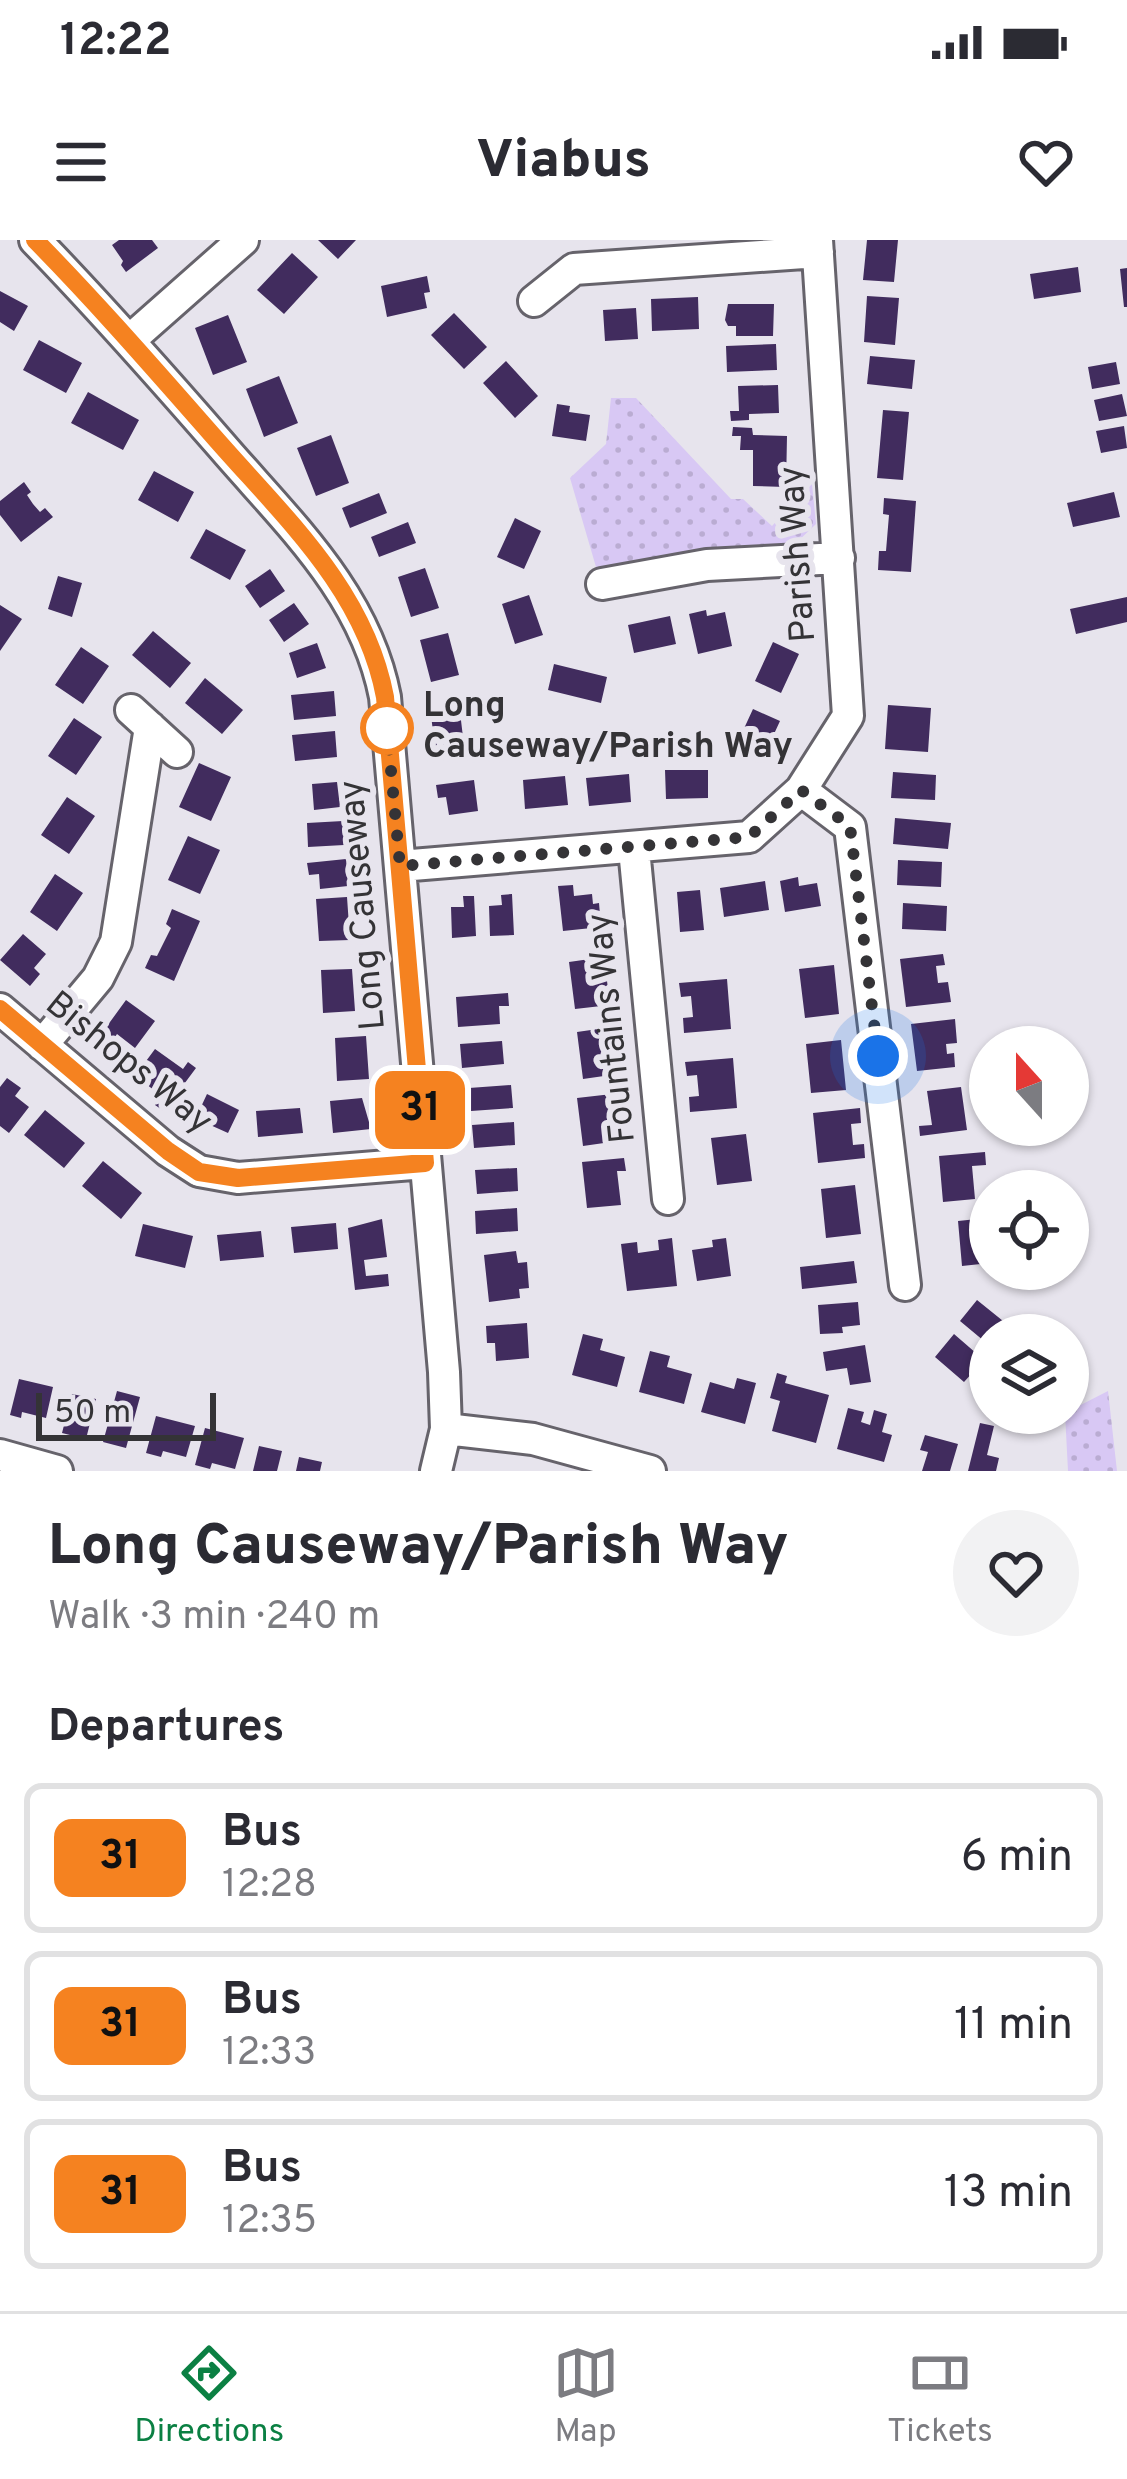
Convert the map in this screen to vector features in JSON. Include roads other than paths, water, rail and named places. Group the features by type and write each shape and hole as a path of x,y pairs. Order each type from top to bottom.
{"street":[{"name":"Long Causeway","path":"35,240 131,339 333,575 367,632 385,697 425,1163 446,1429 436,1471"},
{"path":"131,339 243,240"},
{"path":"534,301 574,269 818,246"},
{"name":"Parish Way","path":"400,866 749,837 801,790 848,716 818,246"},
{"path":"602,584 707,565 839,559"},
{"path":"42,1045 98,978 116,942 140,719 177,752"},
{"path":"801,790 850,826 905,1285"},
{"name":"Fountains Way","path":"634,849 668,1199"},
{"name":"Bishops Way","path":"0,1009 199,1172 238,1178 425,1163"},
{"path":"446,1429 533,1439 650,1471"},
{"path":"0,1455 57,1471"}],"place":[{"name":"Long Causeway/Parish Way","path":"387,728"}]}
